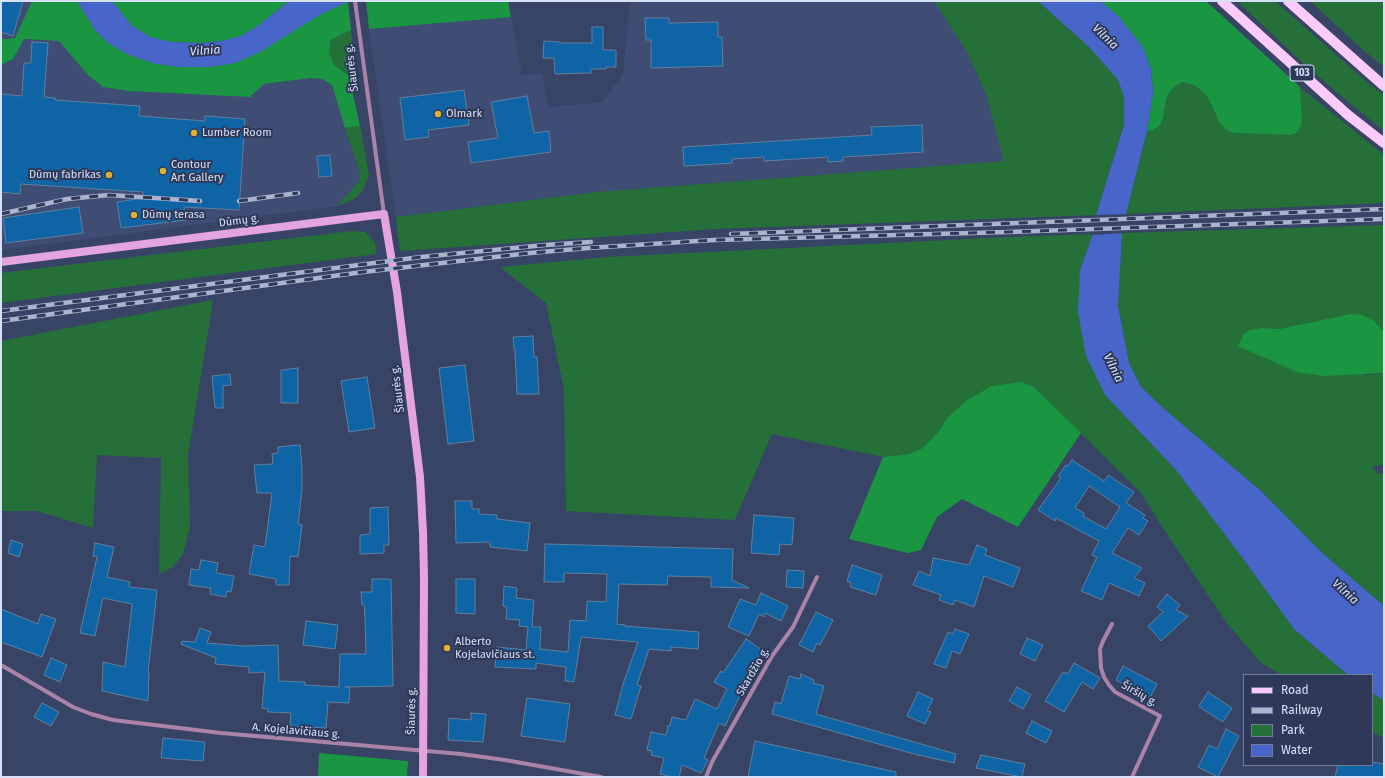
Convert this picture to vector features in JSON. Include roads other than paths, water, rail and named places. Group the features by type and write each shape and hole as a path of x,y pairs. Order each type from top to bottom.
{"main road":[{"name":"103","path":"1222,1 1348,115 1384,143"},
{"path":"1288,1 1384,86"},
{"name":"Dūmų g.","path":"1,262 384,214"},
{"name":"Šiaurės g.","path":"384,214 397,292 420,485 424,578 423,777"}],"street":[{"name":"Šiaurės g.","path":"355,1 384,214"},
{"name":"Skardžio g.","path":"706,777 712,762 768,663 792,627 817,577"},
{"name":"Širšių g.","path":"1112,624 1100,649 1100,663 1104,677 1109,686 1115,692 1160,716 1132,777"},
{"name":"A. Kojelavičiaus g.","path":"1,665 73,706 91,714 113,720 423,752 461,754 505,760 601,777"}],"water":[{"name":"Vilnia","path":"77,1 112,1 132,26 150,37 171,42 201,43 222,41 241,36 259,25 289,1 350,1 321,14 260,52 235,63 210,67 180,67 156,64 129,55 108,43 95,30"},
{"name":"Vilnia","path":"1038,1 1100,1 1119,17 1142,46 1151,69 1153,93 1147,131 1122,233 1118,306 1129,363 1141,387 1163,408 1261,491 1321,552 1384,606 1384,700 1373,694 1373,674 1347,674 1295,630 1176,470 1105,395 1086,356 1078,312 1080,270 1093,234 1096,215 1124,125 1124,97 1118,80 1089,47"}],"railway":[{"path":"239,201 298,193"},
{"path":"1,214 67,199 109,195 200,201"},
{"path":"731,234 1384,209"},
{"path":"1,321 363,272 588,248 714,240 1008,232 1384,219"},
{"path":"1,311 421,257 591,242"}],"place":[{"name":"Olmark","path":"438,114"},
{"name":"Lumber Room","path":"194,133"},
{"name":"Contour Art Gallery","path":"163,171"},
{"name":"Dūmų fabrikas","path":"109,175"},
{"name":"Dūmų terasa","path":"134,215"},
{"name":"Alberto Kojelavičiaus st.","path":"447,648"}]}
